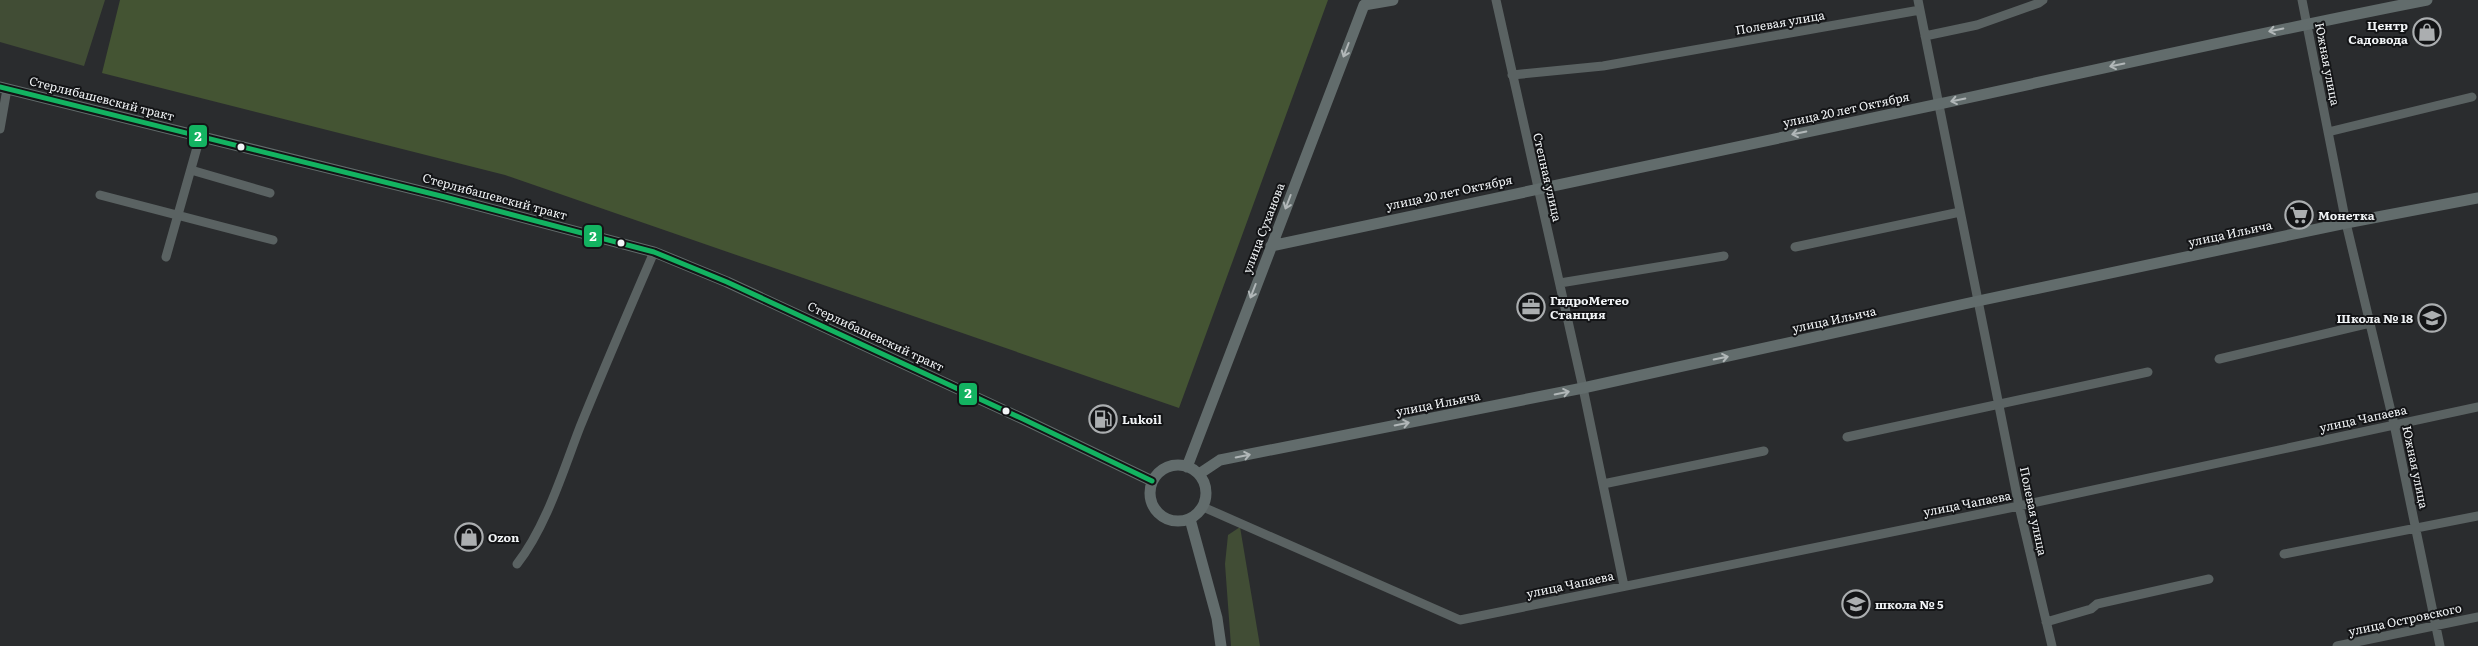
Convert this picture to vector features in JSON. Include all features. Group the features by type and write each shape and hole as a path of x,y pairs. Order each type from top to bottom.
{"main road":[{"path":"1364,2 1393,0"},
{"name":"улица 20 лет Октября","path":"1271,246 1538,187 1938,104 2307,23 2427,0"},
{"name":"улица Суханова","path":"1187,466 1364,2"},
{"name":"Стерлибашевский тракт","path":"4,88 445,197 654,252 727,282 1152,481"},
{"name":"улица Ильича","path":"1199,474 1220,460 1583,388 1978,301 2346,223 2478,198"},
{"path":"1170,466 1187,466 1199,474 1206,488 1203,506 1190,519 1171,521 1156,511 1149,494 1152,481 1162,470 1170,466"},
{"path":"1190,519 1217,618 1221,646"}],"street":[{"name":"Степная улица","path":"1496,0 1583,388 1624,586"},
{"name":"Полевая улица","path":"1918,0 2019,506 2052,646"},
{"path":"1925,36 1977,25 2039,4 2043,0"},
{"name":"Южная улица","path":"2302,0 2346,223 2394,424 2440,646"},
{"name":"Полевая улица","path":"1512,75 1604,66 1920,10"},
{"path":"0,129 4,88"},
{"path":"2328,132 2472,97"},
{"path":"166,257 200,137"},
{"path":"191,170 270,193"},
{"path":"100,195 273,240"},
{"path":"1795,246 1960,212"},
{"path":"517,564 528,550 557,486 604,368 654,252"},
{"path":"1560,284 1724,256"},
{"path":"2219,359 2370,323"},
{"path":"1847,437 2148,372"},
{"name":"улица Чапаева","path":"1203,506 1460,620 2019,506 2478,407"},
{"path":"1603,484 1764,451"},
{"name":"Южная улица","path":"2284,554 2478,516"},
{"path":"2046,622 2091,609 2097,604 2209,579"},
{"name":"улица Островского","path":"2337,646 2478,617"}],"green space":[{"path":"0,0 105,0 84,66 0,42"},
{"path":"120,0 1328,0 1179,408 505,175 102,73"},
{"path":"1240,527 1260,646 1231,646 1225,564 1228,535"}],"transit line":[{"name":"2","path":"0,87 445,197 654,252 727,282 1152,481"}],"place":[{"name":"Центр Садовода","path":"2427,32"},
{"name":"Монетка","path":"2299,215"},
{"name":"ГидроМетео Станция","path":"1531,307"},
{"name":"Школа № 18","path":"2432,318"},
{"name":"Lukoil","path":"1103,419"},
{"name":"Ozon","path":"469,537"},
{"name":"школа № 5","path":"1856,604"}]}
